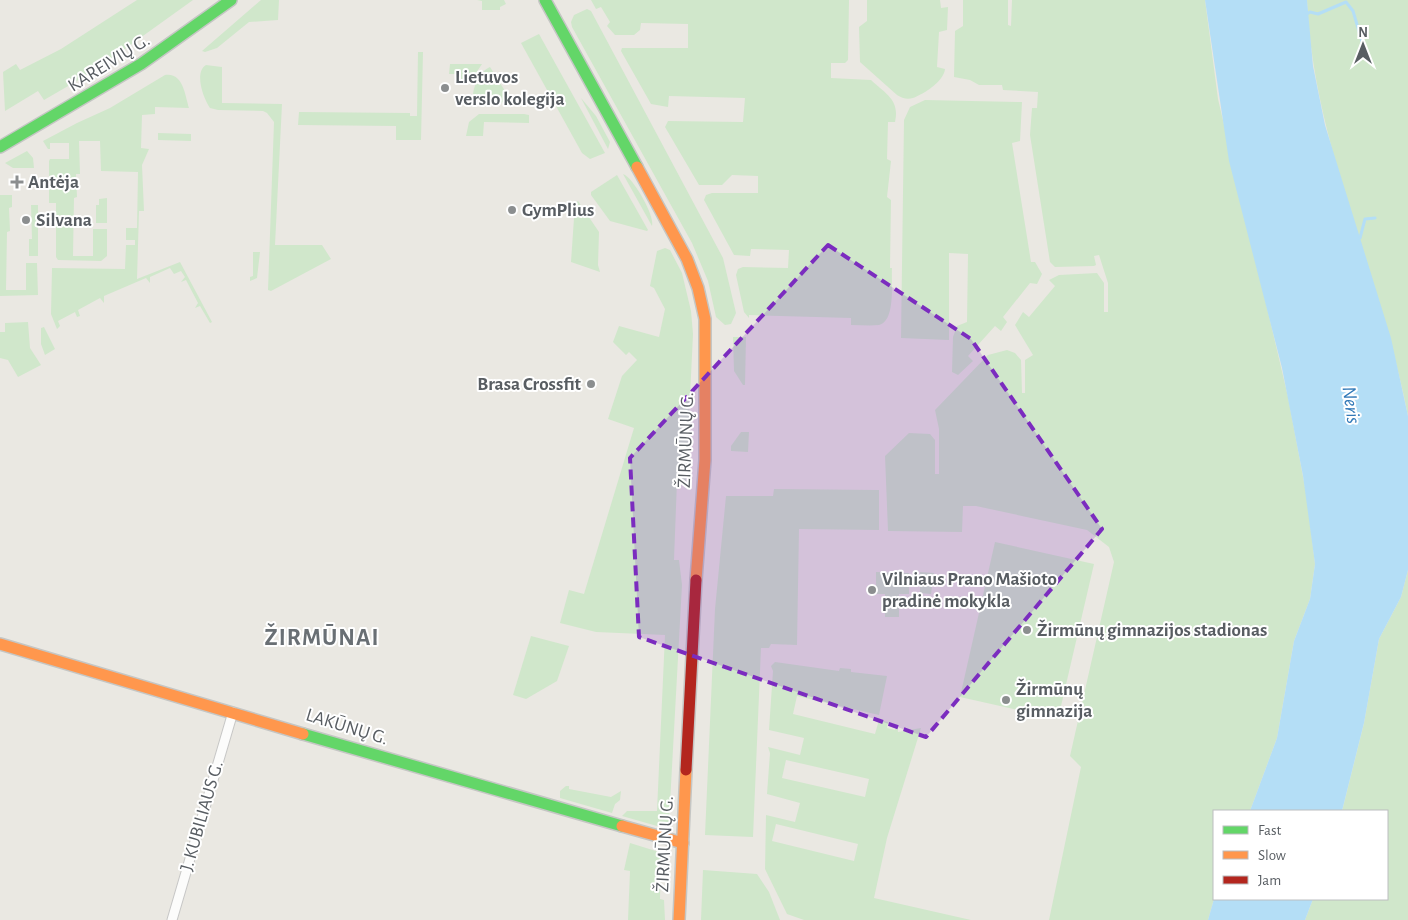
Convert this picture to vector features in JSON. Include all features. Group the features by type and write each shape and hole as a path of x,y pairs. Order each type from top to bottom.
{"main road":[{"name":"KAREIVIŲ G.","path":"0,147 141,64 231,0"},
{"name":"ŽIRMŪNŲ G.","path":"545,0 692,266 704,309 706,330 705,460 691,646 680,920"},
{"name":"LAKŪNŲ G.","path":"0,644 559,810 684,843"}],"street":[{"name":"J. KUBILIAUS G.","path":"172,920 233,712"}],"highlighted area":[{"path":"828,245 971,339 1102,529 926,737 639,637 630,458"}],"green space":[{"path":"137,0 193,0 94,71 44,100 38,91 5,111 3,72 16,64 20,70 61,49"},
{"path":"261,0 279,0 278,20 249,22 217,48 205,52 202,51"},
{"path":"477,0 504,0 506,4 500,7 500,10 482,10 482,1"},
{"path":"591,0 849,0 848,60 845,63 831,63 831,78 871,80 894,103 896,114 895,122 888,122 887,159 891,161 887,197 891,200 890,268 892,268 892,291 890,309 884,322 879,325 851,325 851,318 749,315 749,318 744,312 736,275 738,269 743,267 788,268 789,250 751,249 750,256 734,255 704,200 706,195 712,193 758,193 758,176 732,175 722,185 699,185 665,127 668,121 743,122 745,98 669,96 668,107 651,104 621,51 622,48 688,48 688,24 641,23 640,30 634,35 615,35 607,26 610,22 601,7 596,9"},
{"path":"867,0 940,0 941,8 948,7 947,30 939,32 937,67 945,69 944,74 928,90 911,99 901,97 860,62 859,27 867,21"},
{"path":"963,0 1008,0 1008,25 1011,26 1012,0 1205,0 1218,99 1288,397 1307,498 1315,564 1310,599 1294,641 1277,738 1250,810 1213,810 1214,900 1208,920 1049,920 1081,767 1070,756 1114,562 1109,547 1087,530 976,506 963,506 962,532 888,531 885,456 909,433 930,434 935,440 935,474 939,474 939,429 935,410 988,355 1007,350 1015,353 1021,360 1022,393 1025,393 1025,360 1033,355 1015,325 1023,312 1029,317 1055,286 1049,280 1059,275 1097,273 1104,283 1104,312 1108,312 1108,283 1099,255 1094,256 1096,265 1094,266 1055,267 1050,262 1030,135 1032,108 1037,108 1038,92 1003,90 1002,85 979,85 970,80 954,77 955,31 963,26"},
{"path":"1307,0 1408,0 1408,416 1382,312 1334,158 1312,53"},
{"path":"587,9 591,11 723,258 736,313 731,324 725,325 716,317 708,281 692,243 572,27 571,22 574,15"},
{"path":"539,34 605,153 590,159 582,153 521,43"},
{"path":"418,52 423,52 421,140 396,140 396,126 298,125 299,112 410,113 410,116 417,116"},
{"path":"450,64 482,64 472,79 461,79 461,74 449,74"},
{"path":"206,65 222,67 222,103 282,104 275,245 322,245 331,259 271,291 268,290 274,122 263,111 218,110 210,108 202,92 200,79 202,68"},
{"path":"490,67 505,91 505,100 498,106 482,106 473,98 474,90 477,80"},
{"path":"165,75 176,77 179,81 189,108 155,107 155,114 142,115 141,148 149,149 142,165 144,211 139,211 137,279 180,262 212,322 210,323 200,306 195,308 198,303 186,280 181,282 185,277 181,271 174,274 170,268 150,277 150,283 146,278 104,296 104,303 100,298 78,310 80,316 77,317 75,312 58,321 60,326 57,329 51,314 52,268 125,269 126,245 135,245 135,240 126,240 126,228 137,228 138,172 101,171 100,141 79,141 80,174 76,174 77,197 74,198 73,256 93,256 93,229 107,229 107,256 101,261 58,260 56,257 56,203 49,203 49,161 50,159 69,159 69,143 50,143 50,149 48,149 43,141 110,108"},
{"path":"581,98 596,116 610,142 608,149"},
{"path":"925,100 1022,102 1020,141 1012,143 1031,262 1035,262 1042,274 1037,284 1030,283 1003,317 1007,322 1001,331 995,326 968,356 973,361 958,375 952,372 953,337 957,326 967,322 968,254 949,253 949,340 901,338 904,120 910,107"},
{"path":"479,114 524,114 529,115 529,123 484,122 483,136 466,136 469,122"},
{"path":"158,133 191,134 191,141 158,140"},
{"path":"27,151 33,158 34,168 13,168 5,163"},
{"path":"623,174 632,182 642,197 650,214 652,226"},
{"path":"617,175 647,231 610,221 591,195 591,192"},
{"path":"0,195 12,195 12,207 9,208 10,231 7,232 6,290 26,290 26,263 37,263 38,295 0,296"},
{"path":"107,198 107,223 96,223 96,205 99,205 99,199"},
{"path":"578,201 599,232 598,265 600,272 571,262 574,218 567,215 568,209"},
{"path":"31,205 38,205 38,256 29,256 29,239 32,239"},
{"path":"665,248 670,250 682,273 691,311 693,334 686,481 677,481 674,560 679,560 682,585 669,822 657,826 622,816 627,811 657,811 665,635 596,632 560,623 569,590 584,594 634,428 608,419 622,376 637,360 629,352 626,355 613,342 619,326 659,337 665,309 654,288 650,286 657,251"},
{"path":"253,252 260,252 257,278 250,281 250,277 253,276"},
{"path":"28,322 30,348 41,365 18,377 8,360 0,358 0,332 5,332 5,323"},
{"path":"44,327 55,349 45,355 41,344 41,328"},
{"path":"733,337 746,337 745,385 743,385 734,371"},
{"path":"741,432 749,432 748,452 731,451 731,446"},
{"path":"774,489 879,490 879,530 799,529 797,645 771,644 769,648 761,648 753,837 705,835 715,609 726,496 773,496"},
{"name":"Žirmūnų gimnazijos stadionas","path":"995,542 1094,564 1058,719 960,697"},
{"path":"1408,570 1408,920 1305,920 1313,900 1388,900 1388,810 1342,810 1364,723 1379,639 1401,597"},
{"path":"876,572 909,573 909,594 899,594 899,617 885,617 885,594 876,594"},
{"path":"920,572 934,573 931,594 920,593"},
{"path":"531,636 569,646 557,681 526,699 513,695"},
{"path":"775,662 839,671 840,668 851,669 851,672 887,676 879,715 797,696 793,714 875,734 879,720 888,722 887,728 895,730 897,724 898,732 921,728 887,838 874,898 971,920 804,920 787,914 765,869 766,815 795,822 800,803 767,794 770,753 768,747 800,755 804,738 769,730 773,671 771,666","holes":["786,760 869,779 865,797 782,778","776,824 858,844 854,861 772,841"]},
{"path":"569,786 569,789 611,797 621,791 620,800 615,804 612,813 560,798 560,791"},
{"path":"630,843 659,852 661,859 660,899 664,900 665,920 628,920 630,871 624,870"},
{"path":"703,870 757,874 769,892 780,920 701,920"}],"water":[{"name":"Neris","path":"1205,0 1307,0 1313,66 1325,125 1391,338 1408,416 1408,570 1401,597 1379,639 1364,723 1342,810 1250,810 1277,738 1294,641 1310,599 1315,564 1303,476 1282,368 1229,161"},
{"path":"1214,900 1313,900 1305,920 1208,920"}],"waterway":[{"path":"1307,14 1310,12 1318,14 1346,2 1353,11 1366,55"},
{"path":"1360,238 1365,219 1375,218"}],"traffic: fast":[{"path":"0,147 141,64 231,0"},
{"path":"545,0 637,167"},
{"path":"303,734 622,826"}],"traffic: slow":[{"path":"637,167 687,259 698,288 705,319 705,460 696,580"},
{"path":"0,644 303,734"},
{"path":"679,920 686,770"},
{"path":"622,826 683,843"}],"traffic: jam":[{"path":"686,770 696,580"}],"place":[{"name":"Lietuvos verslo kolegija","path":"445,88"},
{"name":"Antėja","path":"17,182"},
{"name":"GymPlius","path":"512,210"},
{"name":"Silvana","path":"26,220"},
{"name":"Brasa Crossfit","path":"591,384"},
{"name":"Vilniaus Prano Mašioto pradinė mokykla","path":"872,590"},
{"name":"Žirmūnų gimnazijos stadionas","path":"1027,630"},
{"name":"Žirmūnų gimnazija","path":"1006,700"}],"district":[{"name":"ŽIRMŪNAI","path":"322,638"}]}
